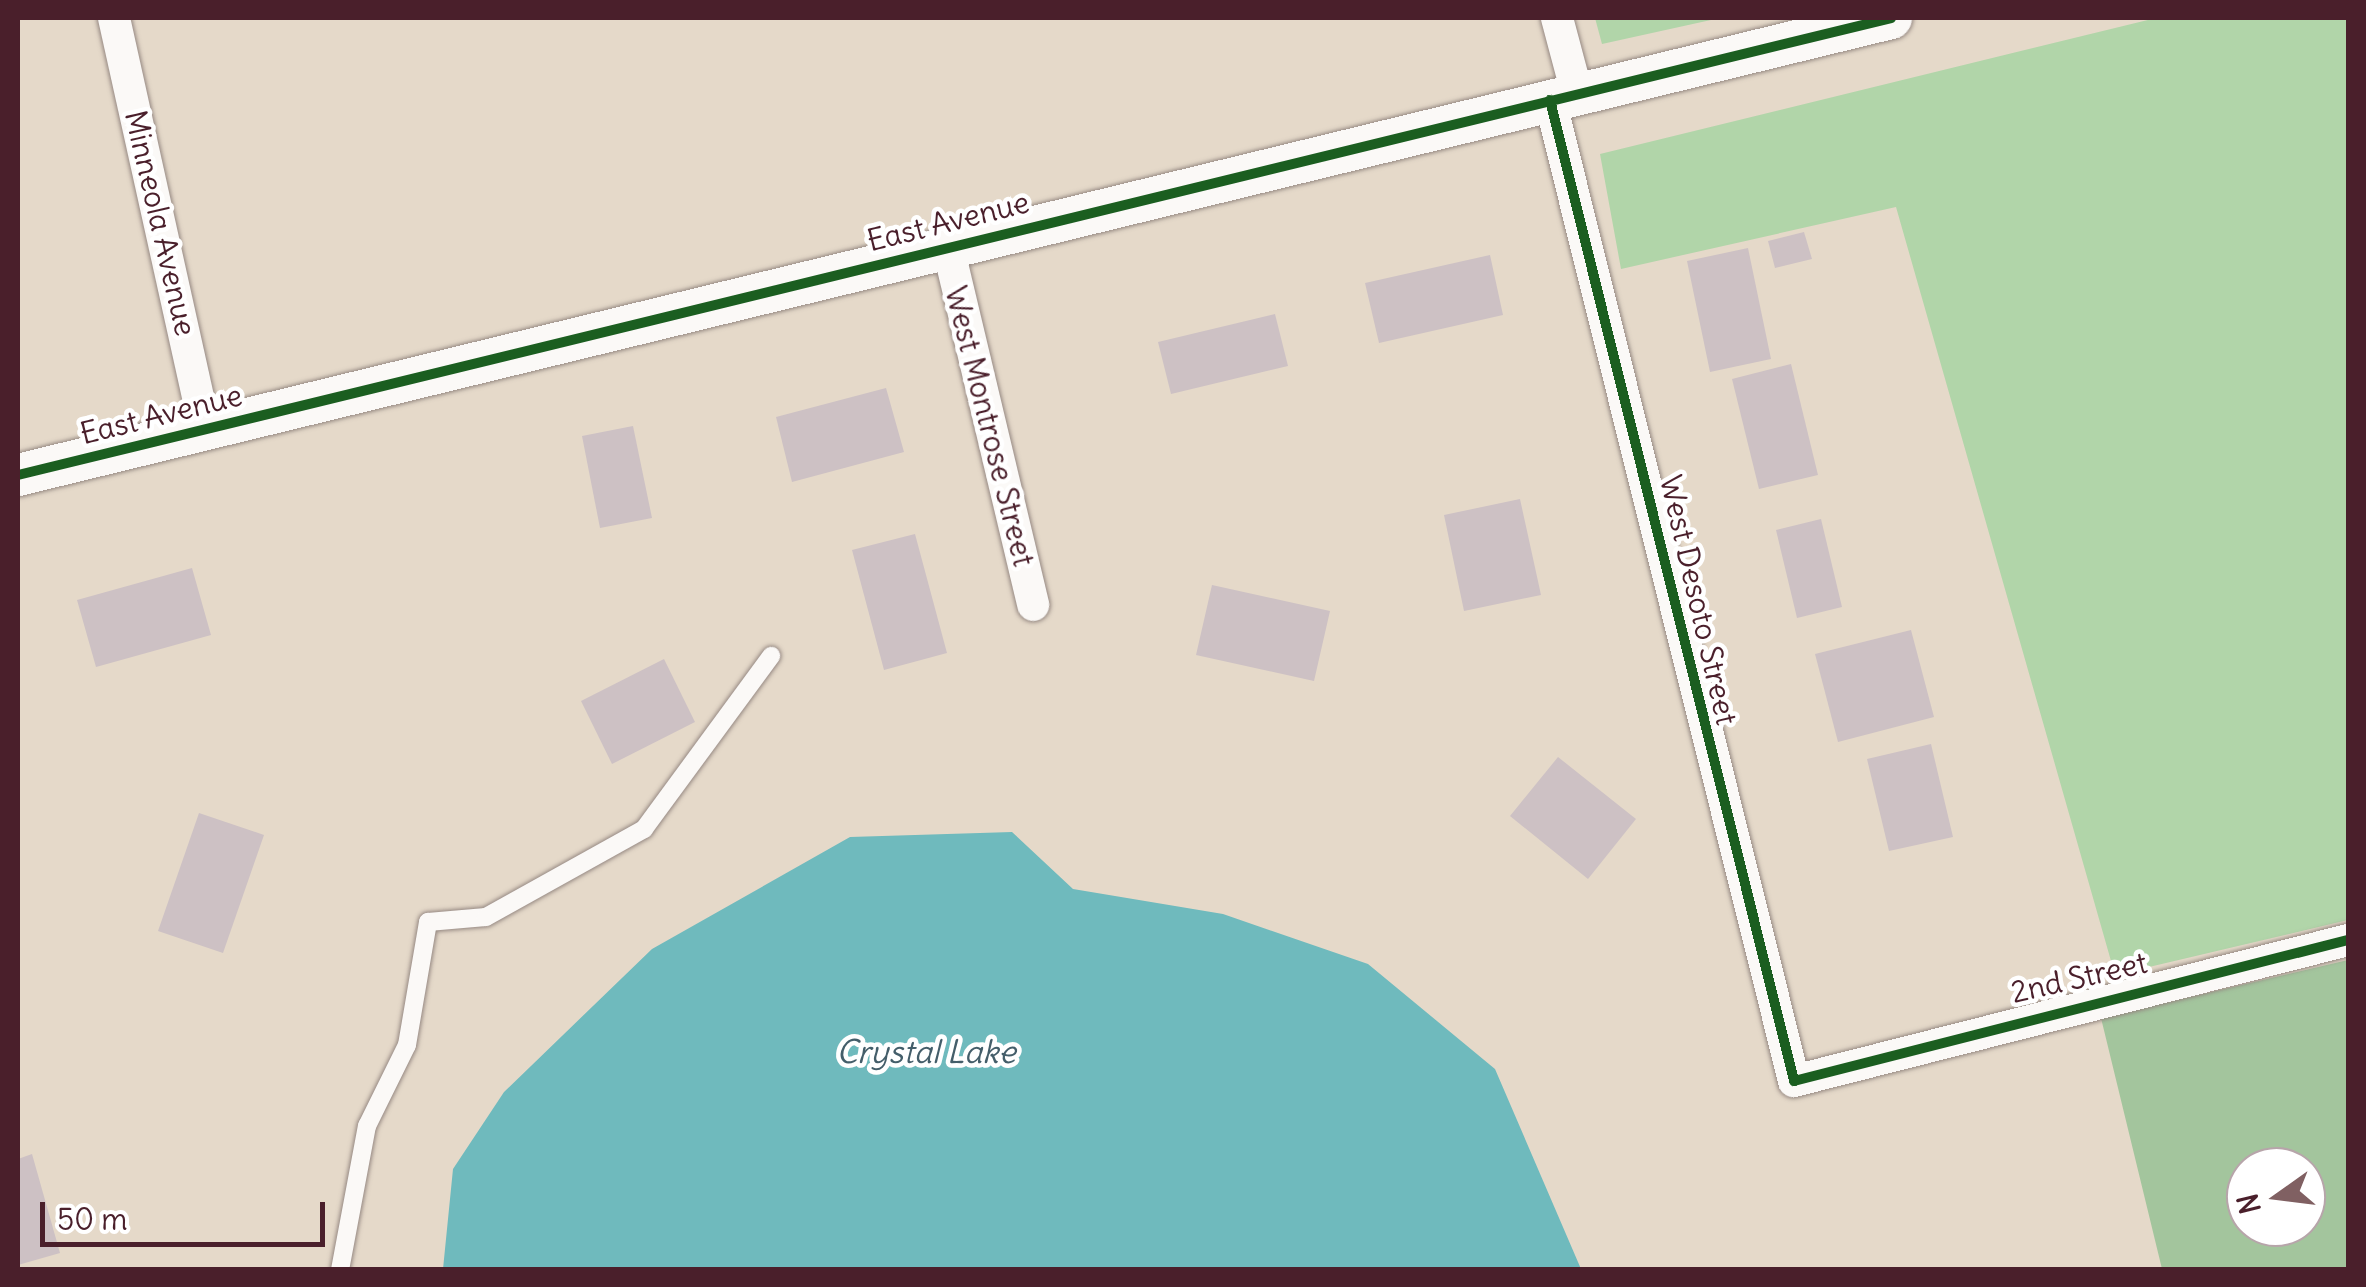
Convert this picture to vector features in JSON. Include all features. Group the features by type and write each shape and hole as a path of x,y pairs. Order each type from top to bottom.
{"street":[{"name":"Minneola Avenue","path":"114,18 205,428"},
{"path":"1556,18 1564,96"},
{"name":"East Avenue","path":"18,474 1879,19"},
{"name":"West Desoto Street","path":"1564,96 1794,1081 1824,1073"},
{"name":"West Montrose Street","path":"948,247 1034,604"},
{"name":"2nd Street","path":"1824,1073 2348,940"}],"lane":[{"path":"340,1270 367,1126 407,1046 428,922 486,917 644,829 771,656"}],"green space":[{"path":"1595,18 1720,18 1602,44"},
{"path":"2156,18 2348,18 2348,920 2115,975 1896,207 1621,269 1600,154"},
{"path":"2348,960 2348,1269 2162,1269 2101,1018"}],"water":[{"name":"Crystal Lake","path":"1012,832 1073,889 1223,914 1368,964 1495,1069 1581,1269 443,1269 453,1169 504,1092 652,949 850,837"}],"building":[{"path":"1804,232 1812,259 1775,268 1768,241"},
{"path":"1748,248 1771,359 1710,372 1687,261"},
{"path":"1490,255 1503,315 1379,343 1365,283"},
{"path":"1275,314 1288,366 1171,394 1158,342"},
{"path":"1791,364 1818,475 1759,489 1732,379"},
{"path":"886,388 904,452 792,482 776,417"},
{"path":"633,426 652,518 600,528 582,436"},
{"path":"1520,499 1541,595 1464,611 1444,515"},
{"path":"1821,519 1842,607 1797,618 1776,530"},
{"path":"915,534 947,653 884,670 852,550"},
{"path":"192,568 211,635 96,667 77,600"},
{"path":"1212,585 1330,611 1314,681 1196,655"},
{"path":"1911,630 1934,717 1838,742 1815,654"},
{"path":"664,659 695,722 612,764 581,701"},
{"path":"1931,744 1953,837 1889,851 1867,759"},
{"path":"1558,757 1636,819 1588,879 1510,816"},
{"path":"199,813 264,835 223,953 158,931"},
{"path":"32,1154 60,1253 18,1265 18,1159"}],"cycle path":[{"path":"18,475 1891,18"},
{"path":"1550,100 1794,1081 2348,940"}]}
